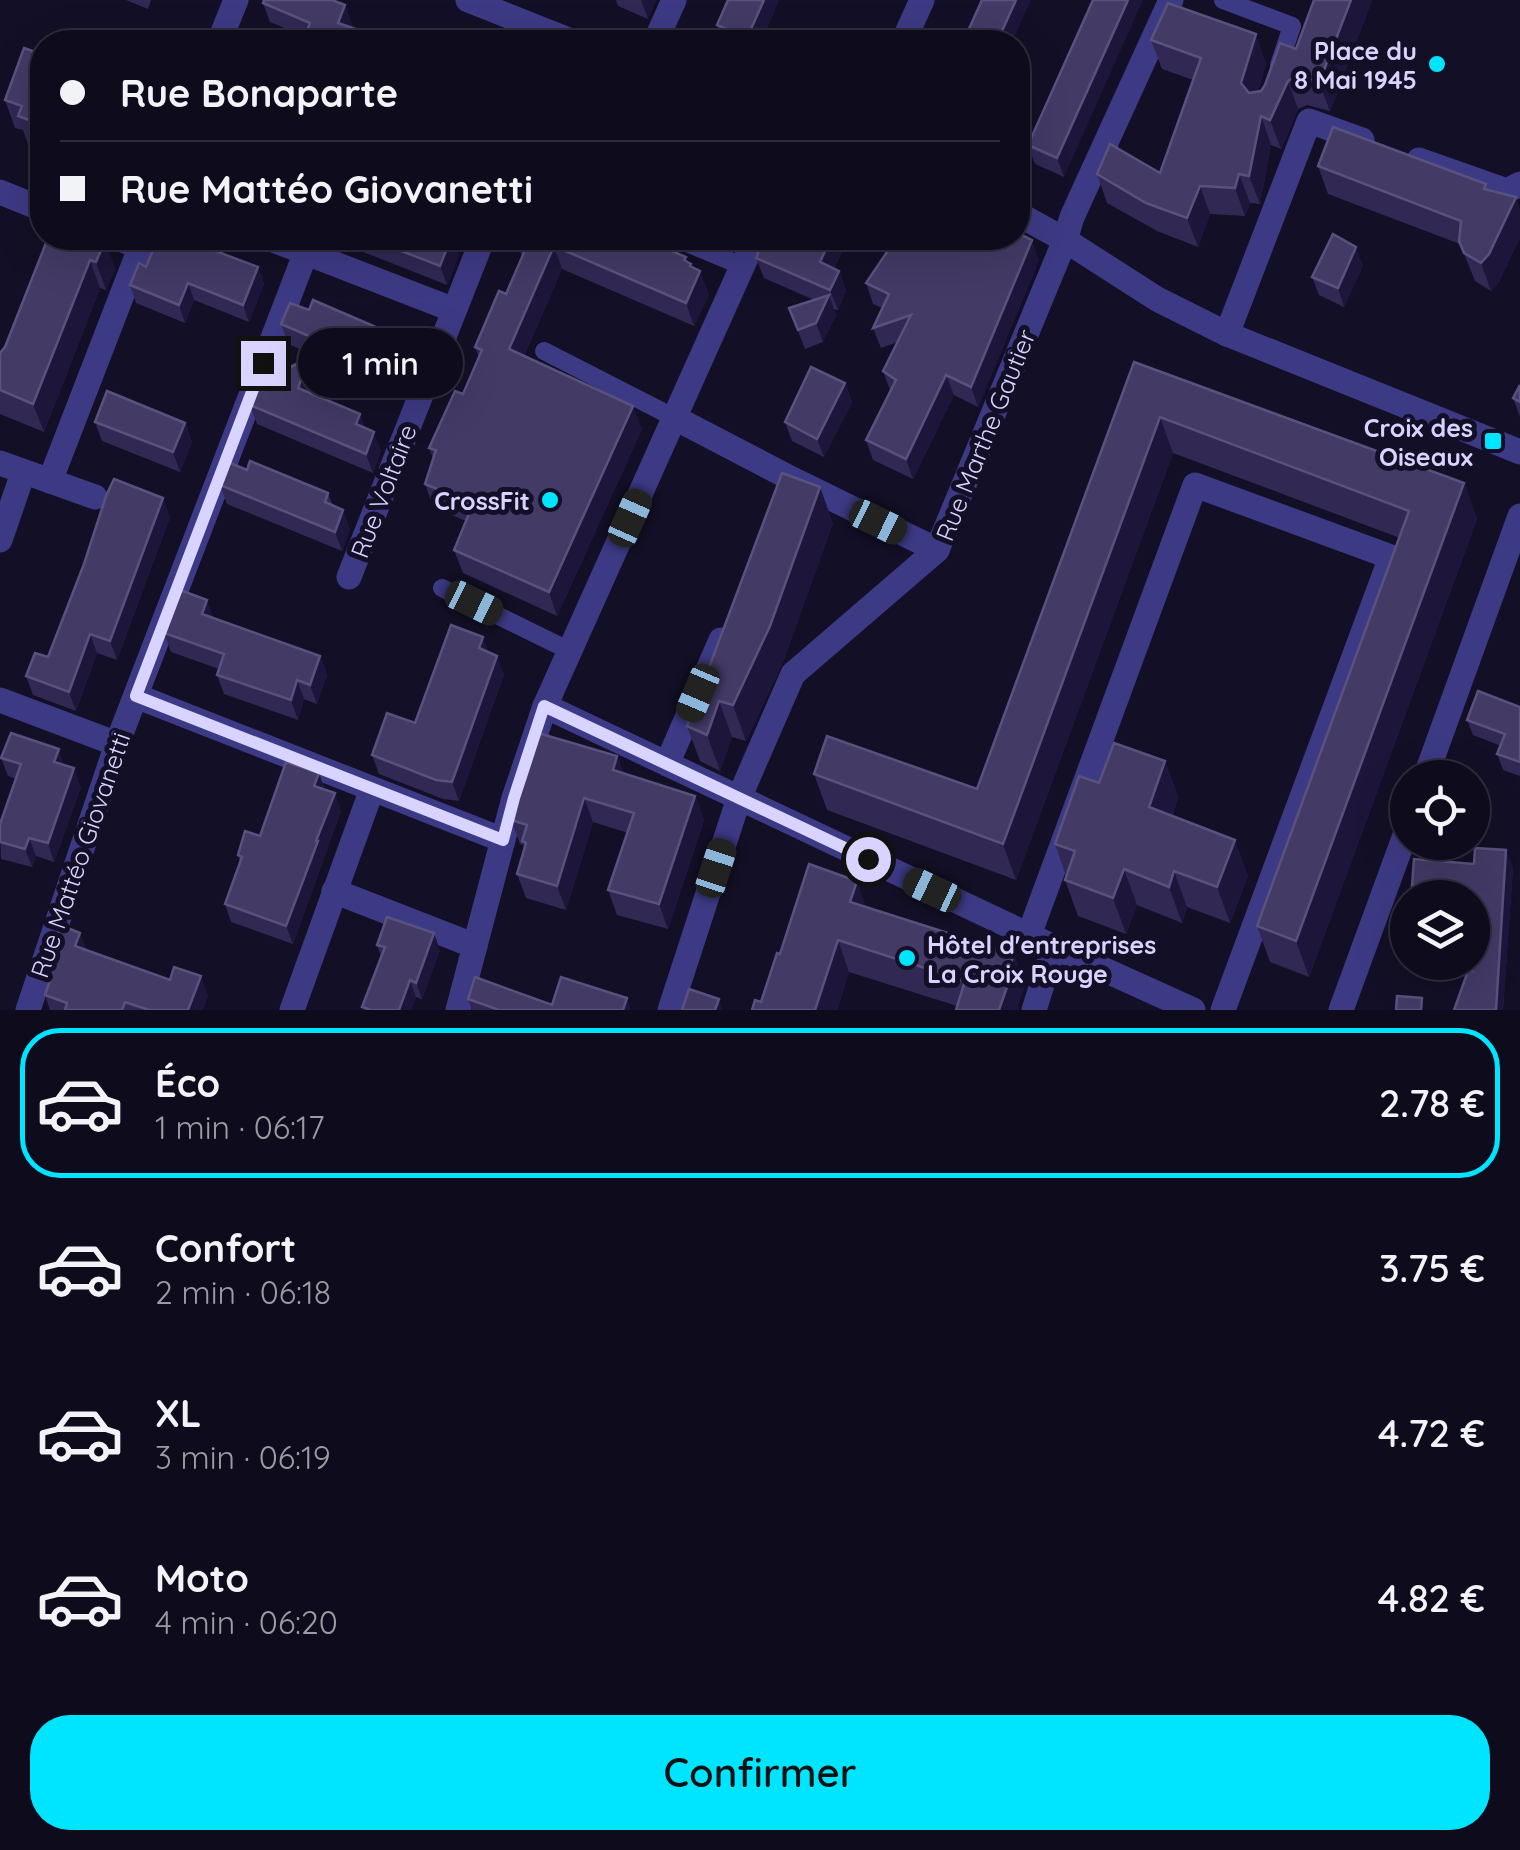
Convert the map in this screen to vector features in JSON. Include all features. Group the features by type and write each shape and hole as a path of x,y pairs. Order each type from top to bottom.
{"street":[{"path":"225,30 236,0"},
{"path":"468,0 539,30"},
{"path":"661,30 674,0"},
{"path":"908,30 922,0"},
{"name":"Rue Marthe Gautier","path":"670,1010 739,798 792,674 938,550 1072,218 1171,0"},
{"path":"1228,334 1308,121 1507,190 1520,184"},
{"path":"0,192 30,203"},
{"path":"1030,221 1157,299 1228,334 1520,452"},
{"path":"50,482 131,250"},
{"path":"301,250 454,310"},
{"name":"Rue Voltaire","path":"349,577 477,250"},
{"path":"458,1010 514,798 544,706 749,250"},
{"name":"Rue Mattéo Giovanetti","path":"28,1010 117,744 306,252"},
{"path":"675,418 786,487 938,550"},
{"path":"0,540 11,468 95,497"},
{"path":"1028,935 1195,485 1391,557 1223,1010"},
{"path":"1432,760 1520,516"},
{"path":"668,764 728,621"},
{"path":"136,696 503,840"},
{"path":"0,700 117,744"},
{"path":"544,706 1193,1010"},
{"path":"292,1010 372,790"},
{"path":"1341,1010 1396,860"},
{"path":"334,891 475,946"},
{"path":"1034,1010 1054,947"}],"lane":[{"path":"1223,0 1292,26 1276,76"},
{"path":"704,250 742,266"},
{"path":"544,351 675,418"},
{"path":"442,588 570,650"}],"building":[{"path":"332,0 345,5 338,23 358,30 307,30 310,23 263,3"},
{"path":"728,0 764,0 751,30 729,30 717,25"},
{"path":"982,0 1016,0 1002,30 968,30"},
{"path":"1093,0 1128,0 1057,158 1030,146"},
{"path":"1314,0 1351,0 1319,83 1297,76 1288,81 1270,120 1261,116 1249,176 1239,174 1235,188 1200,186 1187,218 1146,203 1097,174 1110,144 1160,173 1201,58 1151,40 1168,3 1256,34 1241,83 1249,93 1261,91 1265,85 1280,43 1296,49"},
{"path":"24,48 30,50 30,120 18,116 22,106 5,100"},
{"path":"1333,127 1486,184 1484,189 1516,197 1489,254 1481,263 1464,253 1459,241 1461,221 1318,166"},
{"path":"1333,234 1356,247 1338,288 1312,277"},
{"path":"43,250 101,250 96,262 90,260 33,404 0,390 0,353"},
{"path":"153,250 213,250 258,267 243,305 188,283 179,305 130,285 139,263 146,267"},
{"path":"399,250 446,250 440,266"},
{"path":"525,250 552,250 509,349 633,406 549,592 454,550 473,504 425,484 436,450 429,448 455,391 463,394 482,350 475,347 499,291 506,294"},
{"path":"563,250 669,250 686,257 684,260 690,266 700,271 686,303"},
{"path":"759,250 826,250 820,262 839,271 830,290 756,258"},
{"path":"1028,250 971,387 946,375 906,459 866,440 896,380 883,371 911,315 873,328 889,294 866,283 887,252"},
{"path":"829,295 816,323 798,330 789,308"},
{"path":"313,300 392,334 388,345 406,353 397,374 281,324 290,303 309,310"},
{"path":"309,358 298,388 360,414 356,424 374,432 366,454 250,405 259,382"},
{"path":"1134,362 1464,483 1296,941 1257,926 1409,511 1160,417 1003,844 814,774 827,736 977,789"},
{"path":"811,367 845,383 817,439 785,422"},
{"path":"107,391 185,423 173,452 95,422"},
{"path":"250,461 328,493 325,502 343,510 335,532 220,485 228,462 247,470"},
{"path":"782,473 820,487 770,626 733,705 719,701 707,735 687,726"},
{"path":"114,479 163,498 110,641 90,634 69,692 26,676 35,653 48,657"},
{"path":"180,590 207,600 202,614 320,656 310,685 297,680 291,700 217,675 224,654 164,633"},
{"path":"451,625 483,637 479,648 497,656 452,782 436,780 372,755 387,713 415,723"},
{"path":"1478,691 1520,707 1520,762 1497,754 1505,734 1467,720"},
{"path":"11,733 59,749 54,762 74,768 48,843 29,838 25,849 0,842 0,824 21,764 1,758"},
{"path":"538,733 617,756 613,770 695,796 659,904 608,890 634,813 584,798 557,886 517,874 527,825 511,820"},
{"path":"1114,743 1165,761 1149,807 1235,840 1217,887 1174,871 1169,887 1124,869 1113,898 1065,880 1075,851 1055,844 1079,776 1099,783"},
{"path":"286,762 319,773 314,786 335,793 286,926 225,904 242,857 238,855 245,831 260,836"},
{"path":"1490,849 1506,850 1496,1010 1454,1010 1465,980 1490,980 1490,880 1412,880 1414,860 1474,864 1474,860 1490,860"},
{"path":"809,864 857,881 850,902 1014,954 999,1010 956,1010 965,981 838,940 815,1010 752,1010 755,1000 761,1002 777,953 780,954"},
{"path":"387,917 434,933 416,983 410,980 399,1010 371,1010 362,1007 385,947 377,945"},
{"path":"60,925 80,933 75,946 170,980 174,967 201,976 188,1010 149,1010 125,1002 122,1010 65,1010 67,1003 45,995 52,975 44,973"},
{"path":"475,977 552,1005 561,977 627,998 623,1010 499,1010 468,999"},
{"path":"689,989 719,999 715,1010 682,1010"},
{"path":"1397,996 1422,998 1421,1010 1396,1010"}],"place":[{"name":"Place du 8 Mai 1945","path":"1437,64"},
{"name":"Croix des Oiseaux","path":"1493,441"},
{"name":"CrossFit","path":"550,500"},
{"name":"Hôtel d'entreprises La Croix Rouge","path":"907,958"}],"route":[{"path":"263,363 136,696 503,840 544,706 868,859"}]}
